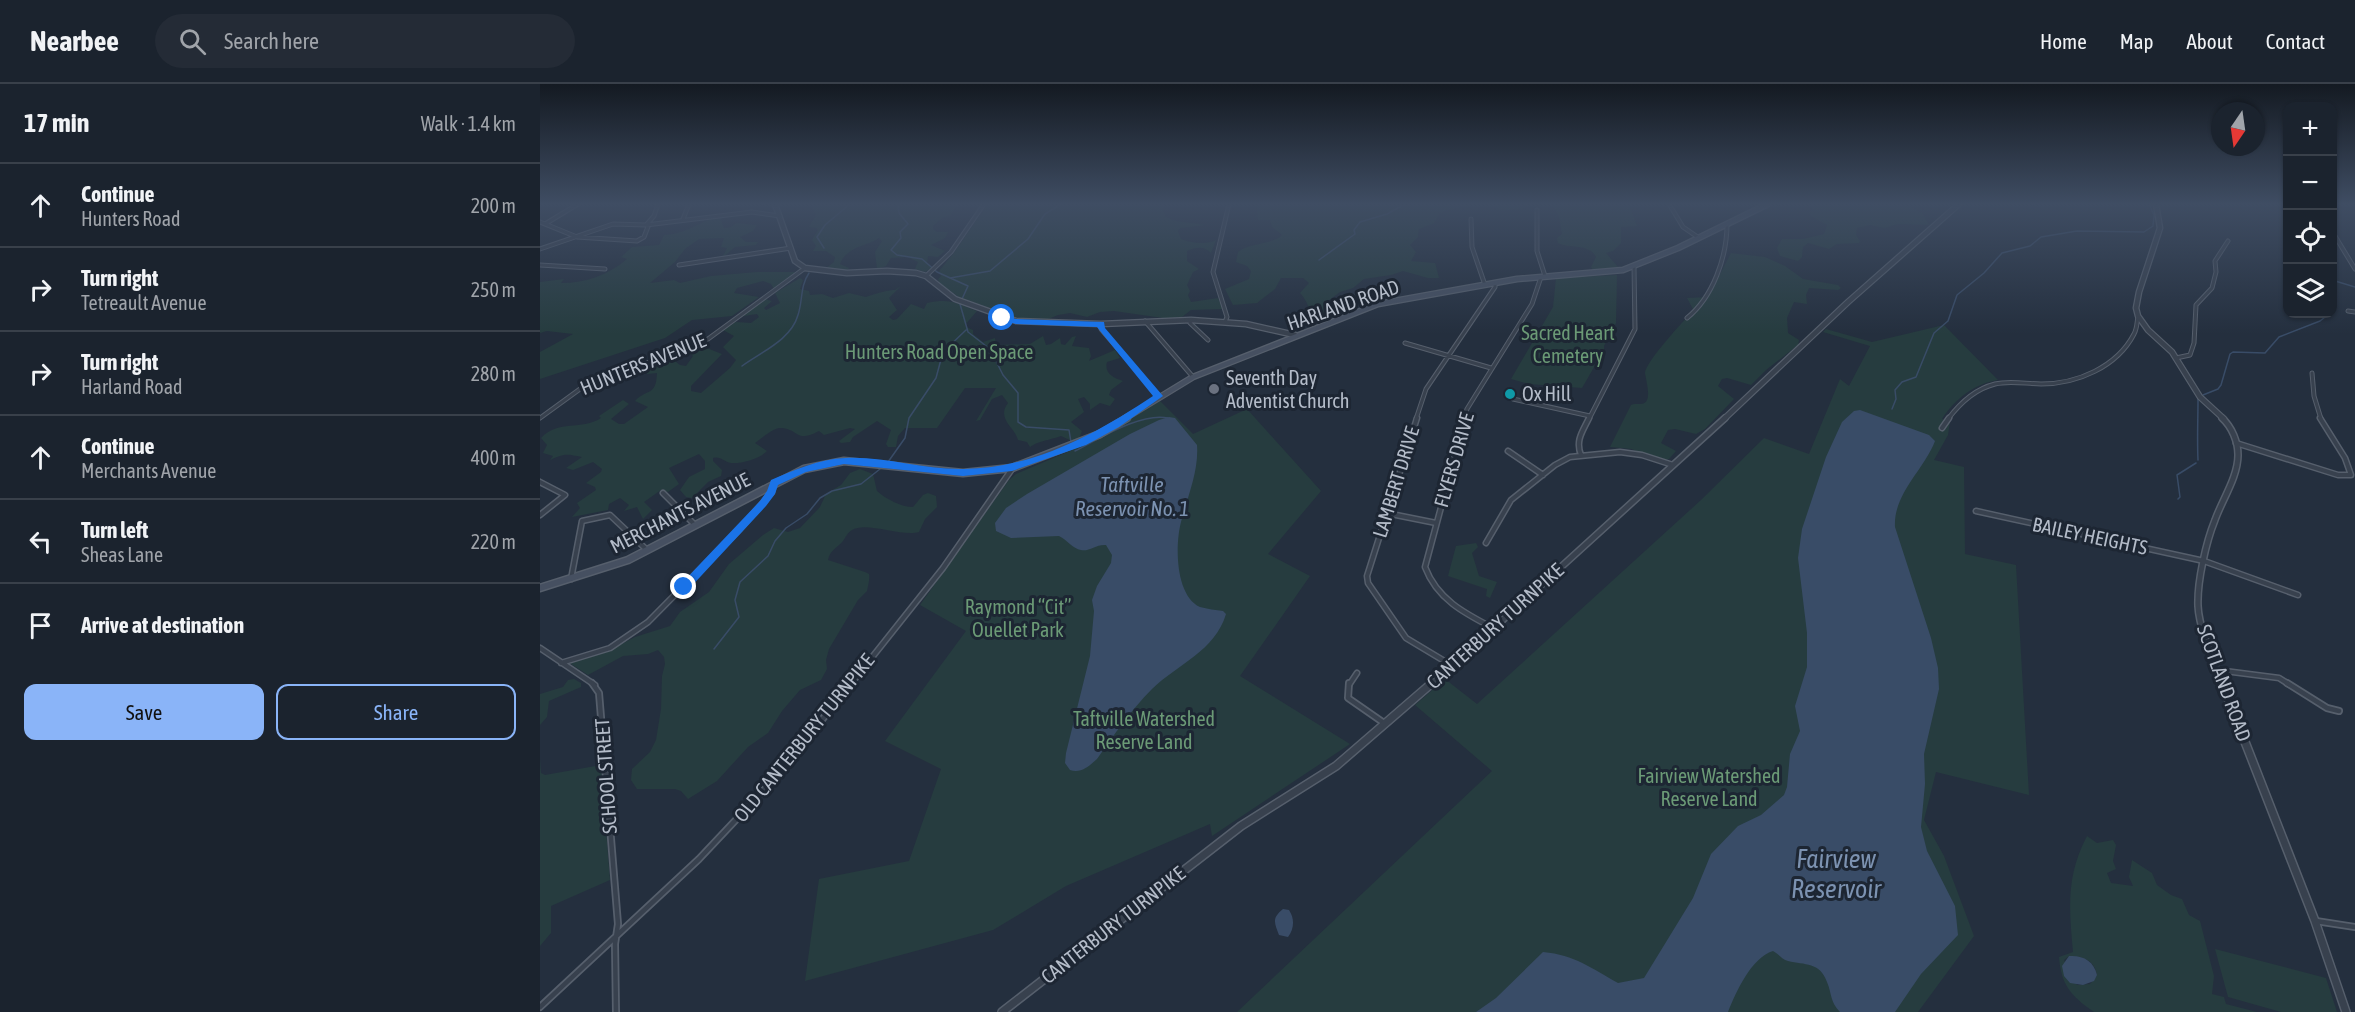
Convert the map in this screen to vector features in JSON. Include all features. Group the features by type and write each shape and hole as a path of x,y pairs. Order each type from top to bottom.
{"main road":[{"name":"HARLAND ROAD","path":"1012,468 1083,442 1116,425 1159,396 1193,377 1295,335 1392,300 1543,276 1607,272 1634,266 1677,247"},
{"name":"MERCHANTS AVENUE","path":"540,588 615,566 804,469 844,461 963,472 1012,468"}],"street":[{"path":"926,276 934,271 955,247"},
{"path":"1217,247 1213,272 1227,317 1225,322"},
{"path":"1472,247 1485,285"},
{"path":"1537,247 1543,276"},
{"path":"1687,318 1703,303 1709,291 1719,266 1722,247"},
{"name":"CANTERBURY TURNPIKE","path":"1002,1012 1154,896 1202,855 1241,826 1336,766 1673,466 1819,332 1848,302 1910,247"},
{"path":"1942,428 1956,408 1968,398 1993,384 2054,384 2077,381 2122,350 2135,332 2139,292 2154,247"},
{"path":"2176,358 2190,355 2194,344 2196,305 2212,288 2216,272 2215,261 2224,247"},
{"path":"2342,247 2355,269"},
{"path":"679,265 791,248 795,261 805,268 847,273 905,271 926,276 955,299 1002,318 1016,321 1101,324 1191,320 1270,328 1295,335"},
{"path":"540,265 605,269"},
{"path":"1581,455 1577,446 1578,440 1635,329 1634,266"},
{"name":"HUNTERS AVENUE","path":"540,418 580,389 708,339 805,268"},
{"name":"FLYERS DRIVE","path":"1493,628 1446,600 1427,577 1425,567 1467,409 1532,304 1543,276"},
{"name":"LAMBERT DRIVE","path":"1451,665 1406,638 1368,583 1367,576 1423,396 1448,355 1490,296 1495,283"},
{"path":"2348,311 2355,312"},
{"path":"2138,316 2176,358 2200,397 2227,422 2236,443 2348,477 2351,474 2346,458 2327,430 2315,401 2311,383 2312,373"},
{"path":"1191,320 1190,322 1208,340"},
{"path":"1145,321 1193,377"},
{"path":"1101,324 1101,329 1159,396"},
{"path":"1405,343 1491,368"},
{"path":"1513,399 1590,416"},
{"name":"SCOTLAND ROAD","path":"2236,443 2238,455 2234,474 2214,522 2204,561 2198,605 2204,632 2217,670 2315,921 2346,1012"},
{"path":"1508,451 1542,475"},
{"path":"1486,543 1511,500 1563,460 1581,455 1620,452 1642,455 1673,466"},
{"name":"OLD CANTERBURY TURNPIKE","path":"540,1007 713,845 780,773 943,568 1012,468"},
{"path":"540,482 565,495 540,514"},
{"path":"560,663 620,643 655,616 755,512 772,492 774,483"},
{"path":"663,493 694,524"},
{"name":"BAILEY HEIGHTS","path":"1976,511 2204,561 2298,595"},
{"path":"1386,513 1436,523"},
{"path":"572,579 582,521 610,515 647,550"},
{"name":"SCHOOL STREET","path":"540,648 595,685 599,693 617,935 616,1012"},
{"path":"2217,670 2279,678 2323,705 2339,711"},
{"path":"1357,672 1349,680 1346,689 1348,698 1385,723"},
{"path":"2315,921 2355,927"}],"green space":[{"path":"632,247 687,247 675,262 650,283 674,280 680,283 711,276 757,272 796,272 774,289 771,284 763,281 737,288 734,293 759,297 732,316 692,320 665,338 540,379 540,352 573,334 547,331 540,333 540,282 564,279 561,283 570,283 588,280 612,270 627,259 621,257"},
{"path":"723,247 735,247 722,258 727,248"},
{"path":"815,247 859,247 847,254 840,264 849,268 848,270 825,269 834,262 835,257 826,251 813,251"},
{"path":"878,247 936,247 945,251 938,257 928,256 927,264 932,268 925,272 915,269 918,262 908,257 891,258 886,266 877,269 875,252"},
{"path":"958,247 1213,247 1211,253 1200,248 1187,251 1187,261 1199,269 1193,272 1187,285 1190,291 1188,295 1191,302 1218,298 1223,309 1191,310 1182,317 1170,319 1114,311 1100,312 1087,317 1070,313 1046,320 1024,320 959,297 939,283 938,279 941,276 939,271"},
{"path":"1412,247 1416,252 1411,261 1435,263 1439,278 1428,278 1403,271 1364,279 1353,288 1340,292 1328,301 1325,320 1321,322 1314,316 1300,293 1309,283 1303,278 1281,278 1275,289 1257,303 1233,305 1225,289 1249,279 1251,271 1247,266 1236,262 1238,252 1242,249"},
{"path":"1578,247 1617,247 1606,253 1618,267 1594,271 1591,267 1596,257 1584,248"},
{"path":"1803,247 1802,257 1798,261 1780,256 1777,248"},
{"path":"1731,253 1765,257 1785,266 1803,279 1838,285 1841,288 1838,290 1809,288 1806,295 1807,304 1794,302 1787,318 1788,333 1799,340 1798,345 1751,385 1727,378 1722,379 1718,386 1734,399 1705,429 1696,434 1675,429 1668,430 1661,443 1676,451 1669,459 1664,460 1631,449 1610,447 1631,405 1644,403 1647,400 1645,373 1651,360 1694,311 1687,298 1708,297"},
{"name":"Sacred Heart Cemetery","path":"1617,275 1616,323 1604,350 1582,388 1529,384 1511,379 1553,307 1556,278"},
{"name":"Hunters Road Open Space","path":"800,278 803,280 800,289 809,291 810,295 822,294 833,298 849,293 866,297 895,290 901,286 889,298 897,310 889,317 893,320 897,319 911,304 924,309 927,303 948,301 958,304 977,311 965,325 966,327 973,330 973,334 983,342 995,338 996,345 1030,344 1043,336 1046,345 1060,338 1061,344 1065,345 1076,336 1072,346 1089,348 1091,356 1089,361 1115,350 1120,358 1107,362 1106,366 1113,377 1123,381 1111,390 1109,395 1115,399 1110,406 1100,403 1090,410 1090,404 1084,397 1078,399 1084,412 1071,422 1082,431 1079,439 1074,442 1061,436 1030,447 1027,442 1018,440 1005,418 1008,403 1002,395 992,399 980,420 976,421 996,388 965,388 937,428 905,428 898,436 896,447 888,447 886,444 891,430 877,421 853,437 850,442 841,443 839,441 855,429 850,428 824,435 819,431 801,436 791,430 779,428 755,443 767,451 756,458 735,463 713,458 722,470 721,476 708,482 692,498 686,497 680,490 689,477 705,469 705,461 699,454 669,468 679,484 668,492 661,490 644,502 652,510 643,519 637,507 624,511 629,505 620,498 609,504 608,510 572,517 580,508 577,503 596,490 595,487 586,483 602,469 593,462 573,470 566,468 582,457 572,455 562,455 550,460 553,456 543,453 547,445 541,438 555,429 593,422 623,400 629,404 611,419 624,424 648,407 635,401 655,386 657,373 647,374 645,369 671,358 680,365 686,366 693,356 690,353 681,357 677,355 699,345 722,354 691,386 691,391 701,393 736,360 723,347 734,336 723,330 736,322 751,323 759,317 757,314 743,316 765,299 772,301 764,308 766,310 780,303 775,293"},
{"name":"Fairview Watershed Reserve Land","path":"1944,325 1998,380 1973,389 1947,412 1942,419 1950,421 1948,435 1934,460 1964,467 1965,554 2016,565 2029,795 1936,772 1924,820 1944,856 1974,936 1918,1012 1237,1012 1492,771 1415,705 1445,679 1477,704 1701,500 1764,438 1809,454 1840,379 1849,386 1870,346 1823,332 1826,329 1872,342"},
{"name":"Taftville Watershed Reserve Land","path":"1160,401 1193,434 1247,409 1321,491 1268,554 1310,576 1240,676 1350,744 1212,836 1210,824 1066,886 993,930 805,981 819,879 909,861 941,769 885,741 966,631 920,605 1009,480 1016,474 1098,439"},
{"path":"860,469 873,474 877,491 894,502 913,507 923,495 928,493 936,496 937,507 925,519 919,532 903,533 866,527 858,528 849,532 830,554 828,560 865,572 869,574 869,578 867,591 858,600 829,649 826,660 827,669 821,680 800,690 782,711 768,733 748,747 717,781 688,799 681,791 675,789 637,789 631,780 632,769 650,752 656,740 661,709 664,657 658,650 648,654 623,656 588,675 568,662 608,651 635,637 670,626 680,612 709,592 729,564 763,535 774,528 788,532 800,528 820,507 826,494 841,485 850,473"},
{"path":"1476,543 1478,547 1472,553 1479,576 1497,582 1490,598 1486,596 1487,589 1448,576 1456,546"},
{"path":"574,679 581,683 581,687 549,701 547,717 540,725 540,694 563,687 568,680"},
{"path":"540,759 541,773 545,775 601,765 610,880 551,906 551,933 540,946"},
{"path":"2087,836 2097,843 2113,840 2116,845 2113,861 2116,869 2107,873 2111,883 2133,886 2129,877 2132,860 2152,873 2157,885 2171,895 2182,899 2189,915 2200,921 2214,976 2212,994 2224,997 2226,1004 2257,1012 2094,1012 2079,1001 2065,982 2059,957 2073,952 2071,892 2075,865","holes":["2069,956 2091,962 2097,975 2090,984 2077,985 2064,960"]},
{"path":"2215,949 2326,978 2337,1012 2281,1012 2228,997"}],"water":[{"name":"Fairview Reservoir","path":"1860,410 1929,435 1935,441 1904,493 1896,515 1895,527 1931,638 1938,668 1939,689 1924,754 1925,784 1921,827 1927,851 1955,906 1958,935 1921,974 1895,1012 1840,1012 1834,1005 1827,982 1820,971 1811,966 1786,960 1773,951 1751,968 1728,1012 1476,1012 1496,998 1543,952 1574,959 1618,983 1644,978 1693,898 1711,854 1738,826 1761,815 1784,795 1787,787 1790,754 1800,731 1795,706 1807,667 1807,633 1798,558 1802,529 1826,457 1842,422 1854,411"},
{"name":"Taftville Reservoir No. 1","path":"1169,417 1175,418 1197,445 1194,474 1179,532 1178,556 1181,581 1192,601 1200,607 1223,611 1226,614 1221,627 1205,647 1152,689 1130,714 1097,759 1081,770 1070,770 1065,763 1066,753 1090,656 1094,611 1092,600 1097,586 1111,563 1112,555 1106,545 1081,550 1059,536 1011,538 996,531 995,523 1006,508 1027,494 1130,434"},
{"path":"1283,909 1289,910 1293,920 1292,931 1288,937 1279,935 1275,923 1277,915"},
{"path":"2069,956 2083,958 2091,963 2097,975 2094,981 2083,985 2070,983 2064,976 2062,966"}],"waterway":[{"path":"893,247 891,250 897,255 922,259 937,272 950,278"},
{"path":"950,278 990,271 1018,247"},
{"path":"1319,260 1337,247"},
{"path":"1892,409 1896,399 1895,390 1902,382 1916,377 1934,333 1948,321 1957,295 1984,273 2002,253 2025,247"},
{"path":"742,366 789,332 798,315 804,283 809,273"},
{"path":"950,278 968,286 962,299"},
{"path":"2337,282 2355,287"},
{"path":"960,304 968,332 990,349 1003,375 1018,393 1018,422 1026,427 1069,430 1071,442"},
{"path":"2203,395 2218,389 2221,385 2230,354 2233,352 2265,353 2279,337 2324,318"},
{"path":"888,462 905,438 909,418 936,378 943,352 966,330"},
{"path":"2198,399 2198,460"},
{"path":"1075,451 1133,423 1157,417 1168,418"},
{"path":"2178,499 2180,497 2177,475 2196,463"},
{"path":"714,649 739,617 735,600 740,582 768,556 775,541 786,528 807,514 820,498 832,491 861,484 880,469"}],"place":[{"name":"Seventh Day Adventist Church","path":"1214,389"},
{"name":"Ox Hill","path":"1510,394"}],"route":[{"path":"684,587 763,503 772,492 774,483 804,469 835,462 856,461 932,471 998,471 1034,462 1083,442 1116,425 1159,396 1101,329 1101,324 1016,321 1002,318"}],"park label":[{"name":"Raymond “Cit” Ouellet Park","path":"1018,618"}]}
